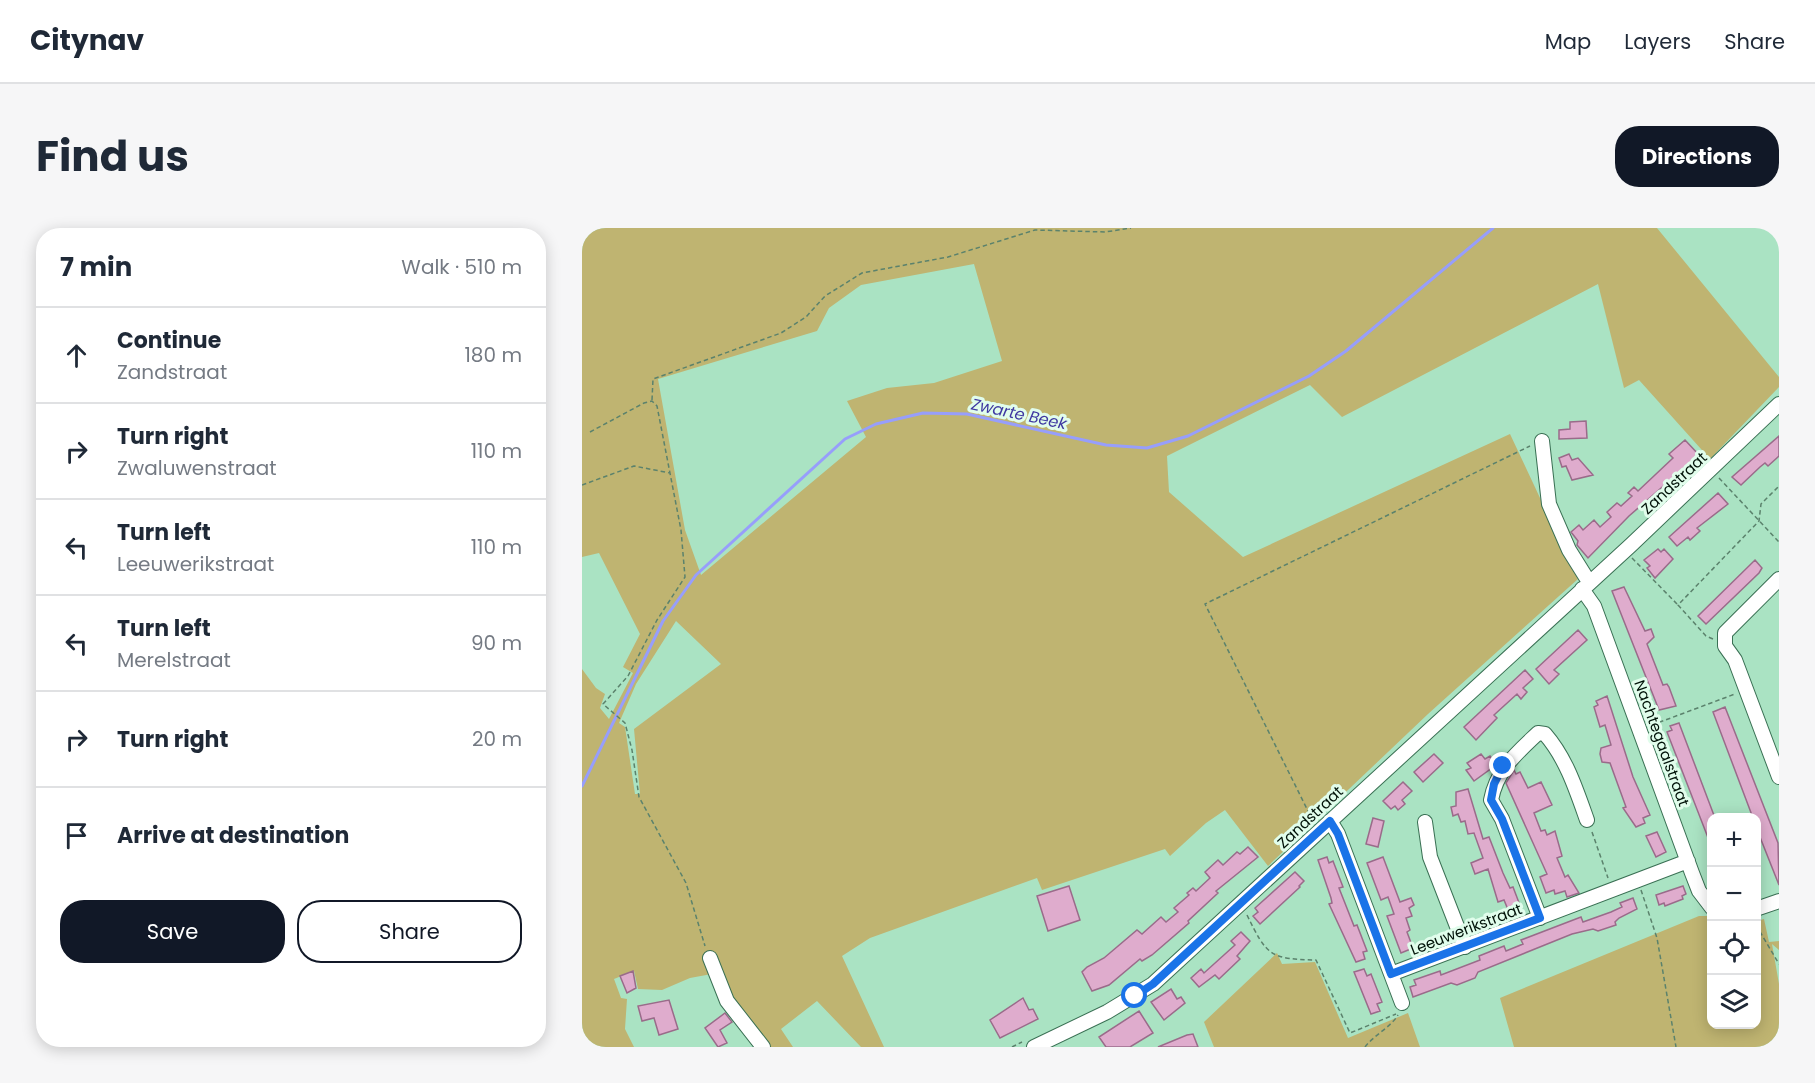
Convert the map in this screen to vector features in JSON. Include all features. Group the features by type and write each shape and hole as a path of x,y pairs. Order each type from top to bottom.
{"street":[{"name":"Zandstraat","path":"1034,1047 1131,999 1153,984 1625,551 1779,404"},
{"path":"1542,441 1549,504 1586,586"},
{"path":"1779,579 1726,631 1725,644 1735,660 1779,777"},
{"name":"Nachtegaalstraat","path":"1586,586 1699,891 1707,901"},
{"path":"1540,918 1502,819 1491,800 1494,784 1503,766 1538,734 1545,734 1557,748 1563,765 1570,772 1587,820"},
{"path":"1330,821 1338,834 1402,1003"},
{"path":"1425,822 1430,857 1465,947"},
{"name":"Leeuwerikstraat","path":"1391,974 1688,861"},
{"path":"1761,907 1779,901"},
{"path":"710,958 728,1001 763,1047"}],"path":[{"path":"710,958 686,883 641,803 628,733 620,718 603,704 628,676 657,620 685,577 686,562 671,473 657,406 652,401 653,380 781,333 806,317 825,296 862,273 948,257 1035,230 1080,232 1131,228"},
{"path":"590,432 652,401"},
{"path":"1315,825 1205,604 1542,441"},
{"path":"582,484 634,466 671,473"},
{"path":"1712,470 1779,542"},
{"path":"1678,605 1759,520 1761,504 1779,486"},
{"path":"1625,551 1706,636 1725,644"},
{"path":"1640,729 1746,689"},
{"path":"1587,820 1613,891"},
{"path":"1638,881 1659,949 1676,1047"},
{"path":"1241,903 1262,945 1284,959 1316,960 1350,1033 1399,1013 1395,1021 1375,1034 1365,1047"},
{"path":"1761,933 1779,964"}],"shaded area":[{"path":"582,228 1657,228 1779,377 1779,387 1710,459 1639,380 1624,388 1598,284 1342,417 1310,385 1167,456 1169,492 1243,557 1510,434 1578,579 1428,714 1268,866 1225,810 1206,823 1170,856 1165,849 1042,890 1037,878 870,938 842,956 884,1047 861,1047 817,1001 781,1029 793,1047 766,1047 735,1008 717,973 690,978 662,990 638,989 634,971 614,979 621,998 627,999 625,1029 634,1047 582,1047 582,669 596,688 605,694 600,708 609,719 633,673 623,667 640,634 599,553 582,557","holes":["974,264 1002,361 934,383 887,388 847,401 866,437 701,575 685,530 658,379 817,331 829,308 861,285","676,621 721,664 634,729 640,794 635,794 625,727 619,723 636,684"]},
{"path":"1699,916 1707,916 1707,1029 1761,1029 1761,920 1764,919 1769,942 1779,941 1779,950 1772,944 1779,984 1779,1042 1773,1047 1514,1047 1500,998"},
{"path":"1277,953 1282,964 1315,962 1348,1038 1408,1013 1420,1047 1214,1047 1204,1022"}],"building":[{"path":"1586,421 1587,438 1559,439 1559,430 1570,429 1570,422"},
{"path":"1779,436 1779,456 1768,466 1765,463 1741,485 1732,477"},
{"path":"1685,440 1699,455 1629,516 1588,558 1577,545 1578,541 1571,532 1579,525 1583,530 1594,520 1600,527 1611,517 1607,512 1617,503 1621,506 1632,496 1628,493 1634,487 1638,491 1673,458 1669,454"},
{"path":"1569,454 1572,460 1578,458 1593,475 1572,480 1566,466 1562,467 1559,458"},
{"path":"1718,493 1728,504 1697,528 1700,531 1690,540 1688,537 1677,546 1669,537"},
{"path":"1658,549 1661,552 1664,549 1673,559 1655,578 1647,568 1650,566 1644,560"},
{"path":"1755,560 1762,568 1759,573 1706,624 1698,616"},
{"path":"1624,587 1645,631 1651,629 1654,637 1647,644 1663,685 1667,684 1669,687 1676,706 1659,710 1612,591"},
{"path":"1578,630 1587,640 1554,670 1559,674 1549,684 1536,669"},
{"path":"1525,670 1533,679 1523,688 1527,692 1521,699 1517,694 1494,715 1497,718 1476,740 1464,727"},
{"path":"1607,696 1633,777 1650,815 1643,818 1645,823 1636,827 1623,808 1626,807 1610,763 1602,762 1600,754 1601,748 1611,745 1605,725 1600,727 1594,707 1598,705 1596,701"},
{"path":"1725,707 1778,843 1779,885 1761,840 1761,813 1751,813 1713,712"},
{"path":"1679,723 1713,813 1707,813 1707,835 1667,732 1672,730 1670,726"},
{"path":"1434,754 1443,763 1423,782 1414,772"},
{"path":"1481,754 1485,759 1490,756 1496,765 1474,781 1466,770 1471,768 1467,763"},
{"path":"1514,770 1516,774 1520,772 1528,788 1541,782 1552,805 1534,813 1541,831 1545,830 1547,835 1555,831 1562,856 1557,858 1565,877 1568,875 1579,893 1567,897 1565,891 1555,894 1554,890 1546,893 1540,877 1547,874 1506,783"},
{"path":"1403,782 1412,791 1402,800 1405,804 1398,810 1395,806 1391,809 1383,801"},
{"path":"1468,789 1483,839 1489,837 1503,873 1510,888 1513,887 1521,908 1509,912 1504,900 1498,902 1488,869 1475,874 1471,863 1483,858 1474,833 1468,834 1465,821 1461,822 1458,814 1453,816 1451,807 1456,806 1456,792"},
{"path":"1373,818 1384,821 1378,847 1366,844"},
{"path":"1657,832 1666,852 1656,857 1646,836"},
{"path":"1248,847 1258,857 1216,891 1218,893 1188,921 1189,923 1152,955 1142,961 1140,959 1109,985 1092,991 1082,972 1087,967 1104,958 1137,930 1142,934 1161,917 1166,922 1178,912 1174,908 1189,895 1187,893 1193,888 1196,891 1210,878 1205,872 1218,860 1223,865 1237,852 1240,854"},
{"path":"1327,857 1329,863 1333,861 1343,887 1339,888 1367,951 1363,952 1365,959 1356,962 1329,904 1332,903 1331,898 1318,860"},
{"path":"1383,857 1400,902 1411,898 1414,905 1409,908 1412,916 1406,918 1410,930 1407,932 1413,948 1401,953 1387,916 1394,914 1388,897 1381,900 1367,863"},
{"path":"1295,872 1304,881 1300,887 1260,924 1253,916 1258,912 1255,908"},
{"path":"1069,886 1080,920 1048,931 1037,896"},
{"path":"1683,886 1686,894 1682,896 1683,899 1665,906 1664,903 1659,905 1656,895"},
{"path":"1633,898 1637,909 1619,918 1615,922 1616,925 1598,931 1593,929 1572,934 1478,972 1475,978 1457,985 1451,983 1413,997 1410,987 1416,985 1414,980 1440,971 1441,975 1480,960 1479,956 1504,946 1506,951 1523,944 1521,940 1581,917 1583,922 1611,912 1622,907 1620,903"},
{"path":"1241,932 1250,941 1237,956 1240,959 1219,979 1215,975 1199,987 1191,978 1201,969 1204,973 1235,945 1231,941"},
{"path":"1364,969 1367,976 1371,974 1382,1002 1377,1004 1380,1011 1371,1014 1354,972"},
{"path":"633,971 636,988 627,993 620,976"},
{"path":"1171,989 1177,999 1181,997 1185,1003 1164,1020 1151,1002"},
{"path":"1023,998 1029,1010 1033,1009 1038,1019 1000,1038 990,1020"},
{"path":"669,1000 678,1029 659,1035 654,1018 642,1021 638,1006"},
{"path":"1139,1011 1153,1033 1130,1047 1106,1047 1099,1037"},
{"path":"725,1013 732,1022 720,1030 727,1043 718,1047 705,1028"},
{"path":"1193,1034 1198,1047 1158,1047 1187,1035"}],"waterway":[{"name":"Zwarte Beek","path":"582,786 663,621 696,575 845,439 876,424 923,413 967,414 1106,445 1147,448 1188,436 1309,376 1346,351 1493,228"}],"route":[{"path":"1135,996 1153,984 1330,821 1338,834 1391,974 1540,918 1502,819 1491,800 1494,784 1503,766"}]}
